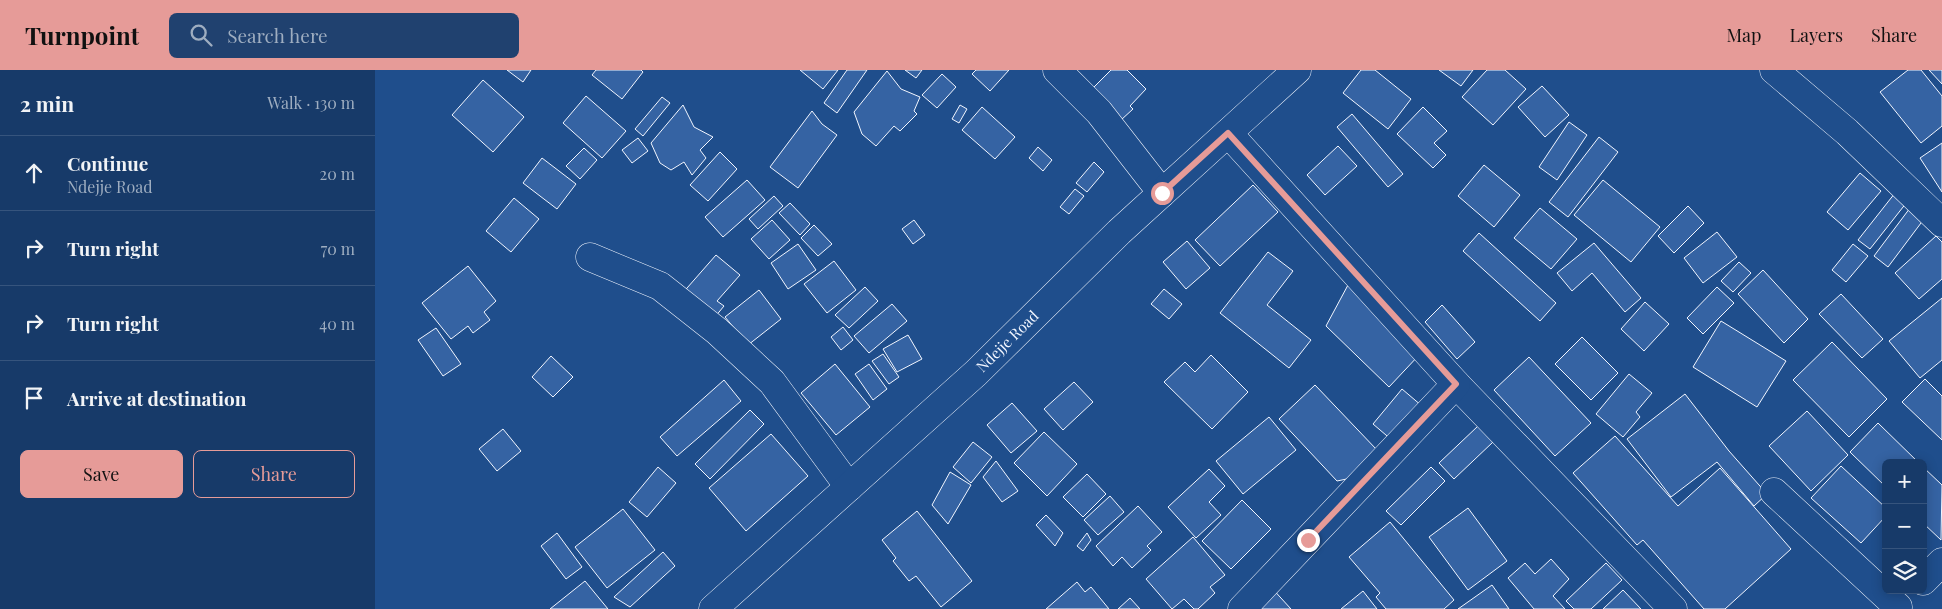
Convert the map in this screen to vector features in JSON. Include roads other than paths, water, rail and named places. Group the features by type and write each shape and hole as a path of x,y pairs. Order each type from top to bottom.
{"street":[{"path":"1057,70 1099,112 1162,193"},
{"name":"Ndejje Road","path":"713,609 976,373 1119,232 1297,70"},
{"path":"1774,70 1847,132 1942,223"},
{"path":"1228,133 1456,384 1673,609"},
{"path":"590,257 660,286 717,332 772,382 849,487"},
{"path":"1242,609 1456,384"},
{"path":"1774,492 1903,602"},
{"path":"1927,577 1942,562"}]}
